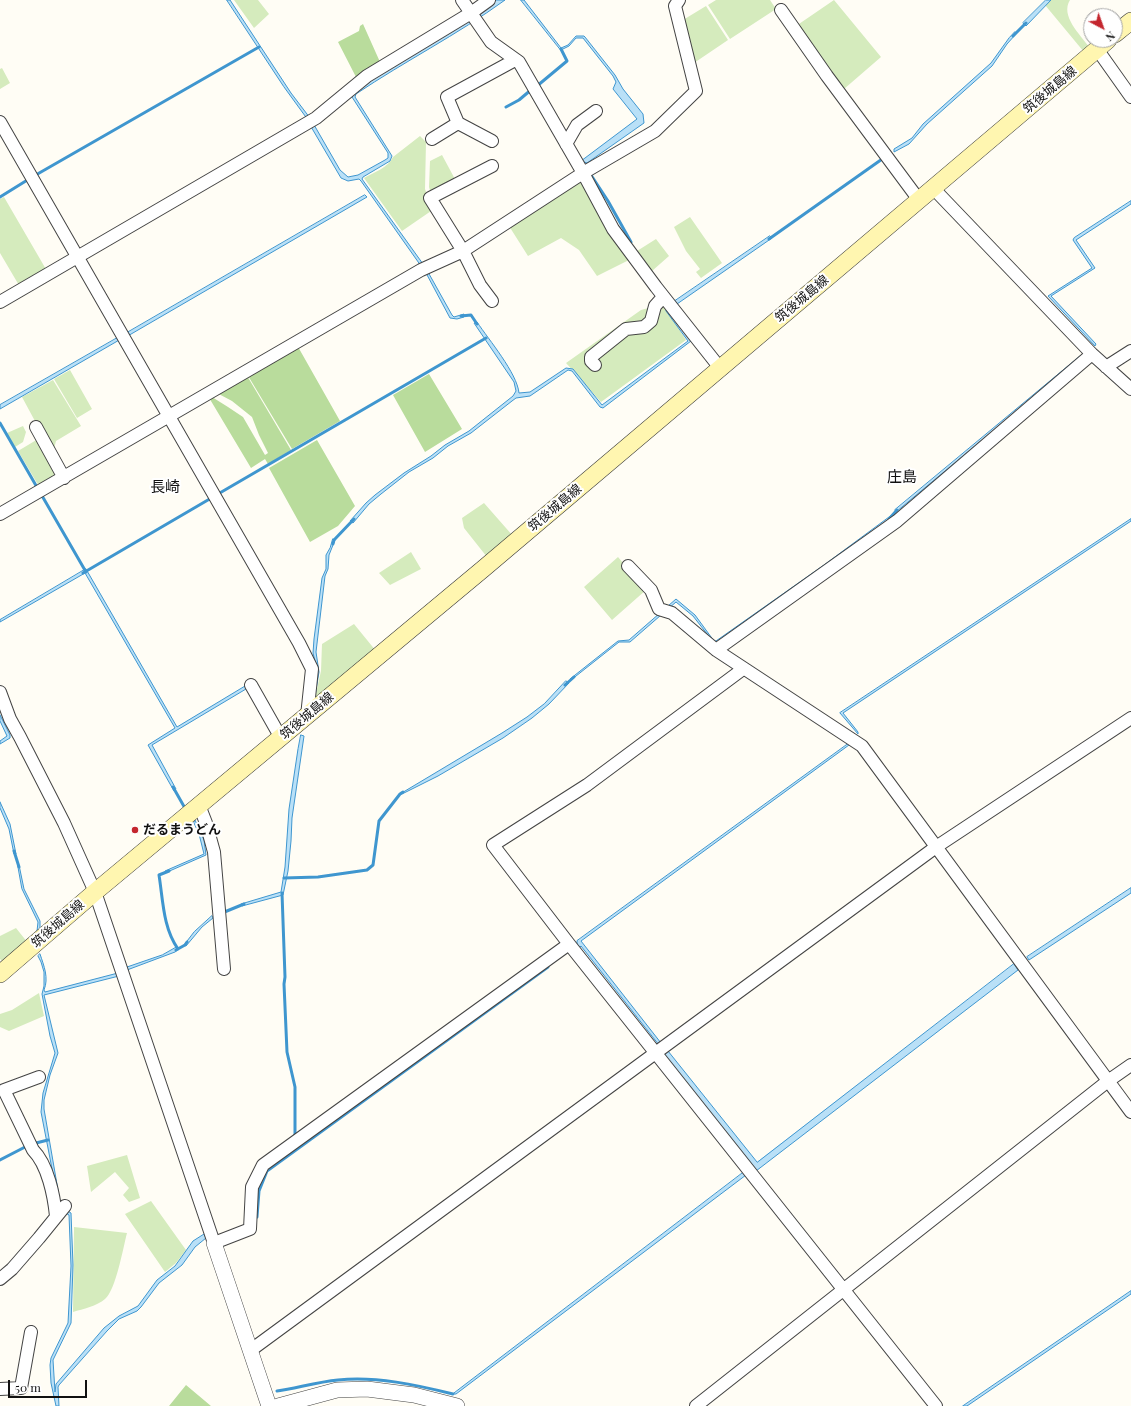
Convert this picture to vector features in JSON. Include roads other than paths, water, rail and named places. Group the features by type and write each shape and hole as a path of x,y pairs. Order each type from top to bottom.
{"main road":[{"path":"1123,28 1131,21"},
{"name":"筑後城島線","path":"0,974 95,892 281,738 1099,48"}],"street":[{"path":"462,0 491,42 519,62 583,173 613,229 663,297 720,368"},
{"path":"0,302 316,118 369,79 472,13 489,0"},
{"path":"0,514 170,417 421,270 463,251 583,173 655,131 696,91 675,6 679,0"},
{"path":"781,10 918,200"},
{"path":"1105,48 1131,97"},
{"path":"492,141 458,123 447,97 515,60"},
{"path":"566,144 577,125 596,111"},
{"path":"0,122 299,642 312,669 307,716"},
{"path":"432,139 458,123"},
{"path":"492,166 430,198 463,251 480,285 492,301"},
{"path":"933,188 1092,354 1131,389"},
{"path":"595,365 591,361 591,357 626,329 644,327 651,321 655,306 663,297"},
{"path":"1106,367 1131,351"},
{"path":"716,650 897,521 1092,354"},
{"path":"36,427 64,478"},
{"path":"628,566 651,590 659,609 672,613 716,650 743,669 862,746 1131,1112"},
{"path":"743,669 587,785 493,845 569,944 936,1406"},
{"path":"251,686 281,738"},
{"path":"0,692 10,719 64,823 95,892 269,1406"},
{"path":"250,1350 936,847 1131,718"},
{"path":"200,805 214,852 224,969"},
{"path":"214,1243 250,1229 252,1187 263,1165 569,944"},
{"path":"696,1406 1108,1081 1131,1065"},
{"path":"39,1077 4,1090 32,1150 38,1155 50,1183 55,1198 56,1216"},
{"path":"0,1279 12,1269 40,1238 65,1206"},
{"path":"0,1389 21,1388 31,1332"},
{"path":"278,1406 337,1390 367,1389 414,1395 457,1406"}],"water":[{"path":"227,0 230,0 291,93 310,118 308,120 284,87"},
{"path":"495,0 505,0 468,25 356,94 355,97 392,156 390,161 362,179 423,264 421,266 361,181 359,179 348,181 341,178 310,125 313,123 340,170 348,177 358,175 388,158 388,153 352,97 354,90 470,19"},
{"path":"521,0 524,0 561,48 568,45 576,36 584,36 643,114 644,123 587,163 581,161 637,119 613,89 616,82 613,76 583,38 576,38 569,46 561,50"},
{"path":"1046,0 1051,0 1026,26 1023,23"},
{"path":"1015,32 1016,34 992,66 927,124 909,144 894,152 894,149 912,138 923,124 991,63"},
{"path":"365,195 367,197 126,337 125,334"},
{"path":"1131,201 1131,204 1076,240 1095,268 1051,296 1096,344 1095,346 1048,296 1092,268 1073,240 1074,238"},
{"path":"770,236 772,238 677,304 675,301"},
{"path":"428,272 452,315 454,317 464,314 464,317 457,319 450,318 426,273"},
{"path":"668,309 691,341 603,408 600,407 572,371 568,370 530,396 516,398 471,433 448,446 433,458 409,472 369,504 353,523 350,521 375,495 445,445 469,431 513,396 516,391 514,382 474,323 477,322 508,366 519,393 530,392 566,368 573,369 602,405 688,341 666,311"},
{"path":"119,337 121,339 0,409 0,405"},
{"path":"1083,354 1084,355 896,512 895,510"},
{"path":"891,516 892,518 715,644 693,616 676,602 630,642 619,642 571,680 570,679 618,641 629,640 676,599 695,615 714,641 716,641"},
{"path":"1131,519 1131,521 843,713 858,734 840,713"},
{"path":"333,539 335,540 329,555 328,569 325,576 316,652 319,672 314,702 316,665 313,653 314,639 322,578 326,569 326,555"},
{"path":"86,569 177,727 245,686 246,689 152,745 176,789 174,791 148,745 175,728 85,573 0,622 0,620"},
{"path":"566,681 569,683 549,704 503,738 438,776 400,794 527,717 544,704"},
{"path":"0,715 10,738 0,744 0,741 7,736 0,721"},
{"path":"301,735 304,736 292,818 288,871 283,895 242,906 241,904 281,892 285,867 289,809"},
{"path":"848,744 849,745 581,941 661,1043 659,1045 581,946 579,948 577,941"},
{"path":"0,802 10,824 16,854 14,854 9,829 0,808"},
{"path":"195,820 204,840 206,855 165,873 165,871 204,854 199,834 194,823"},
{"path":"18,865 24,889 40,921 40,931 37,931 38,922 22,889"},
{"path":"1131,888 1131,893 1029,960 1027,957"},
{"path":"212,916 213,918 202,927 186,946 184,945 194,932"},
{"path":"177,947 179,949 175,952 127,970 127,967 162,955"},
{"path":"40,954 46,976 45,992 118,973 119,976 44,995 58,1053 50,1075 44,1100 44,1109 59,1196 59,1205 41,1112 43,1093 55,1053 50,1036 42,994 44,986 44,972 38,956"},
{"path":"1014,964 1018,970 756,1171 664,1054 668,1051 757,1162"},
{"path":"744,1172 746,1175 456,1394 453,1394"},
{"path":"66,1210 71,1213 73,1265 71,1323 53,1360 55,1392 56,1384 104,1328 119,1316 138,1306 157,1280 175,1266 193,1241 204,1234 206,1238 195,1247 182,1265 159,1283 137,1311 119,1319 107,1331 59,1385 59,1406 56,1406 51,1383 50,1365 51,1358 68,1323 71,1266 69,1215 64,1212"},
{"path":"1131,1291 1131,1294 967,1406 963,1406"}],"waterway":[{"path":"1013,36 1026,23"},
{"path":"34,176 259,47"},
{"path":"537,86 567,61 561,49"},
{"path":"506,107 519,100 532,89"},
{"path":"769,239 885,157"},
{"path":"589,172 608,201 631,242"},
{"path":"0,197 29,179"},
{"path":"461,316 471,315 477,324"},
{"path":"218,494 486,338"},
{"path":"0,423 38,489"},
{"path":"41,494 86,572"},
{"path":"83,573 213,497"},
{"path":"889,519 897,510"},
{"path":"333,544 334,540 354,519"},
{"path":"565,685 574,677"},
{"path":"173,787 186,810"},
{"path":"284,878 318,877 367,870 373,865 379,821 403,792"},
{"path":"14,851 19,867"},
{"path":"169,871 159,875 166,923 178,949"},
{"path":"282,893 287,1052 295,1087 295,1137"},
{"path":"222,913 244,904"},
{"path":"176,950 185,945 187,942"},
{"path":"254,1219 257,1217 259,1191 267,1171 548,967"},
{"path":"32,1144 48,1140"},
{"path":"0,1160 27,1146"},
{"path":"277,1391 330,1381 367,1379 425,1387 453,1394"}],"place":[{"name":"だるまうどん","path":"135,830"}],"district":[{"name":"庄島","path":"902,477"},
{"name":"長崎","path":"165,487"}]}
